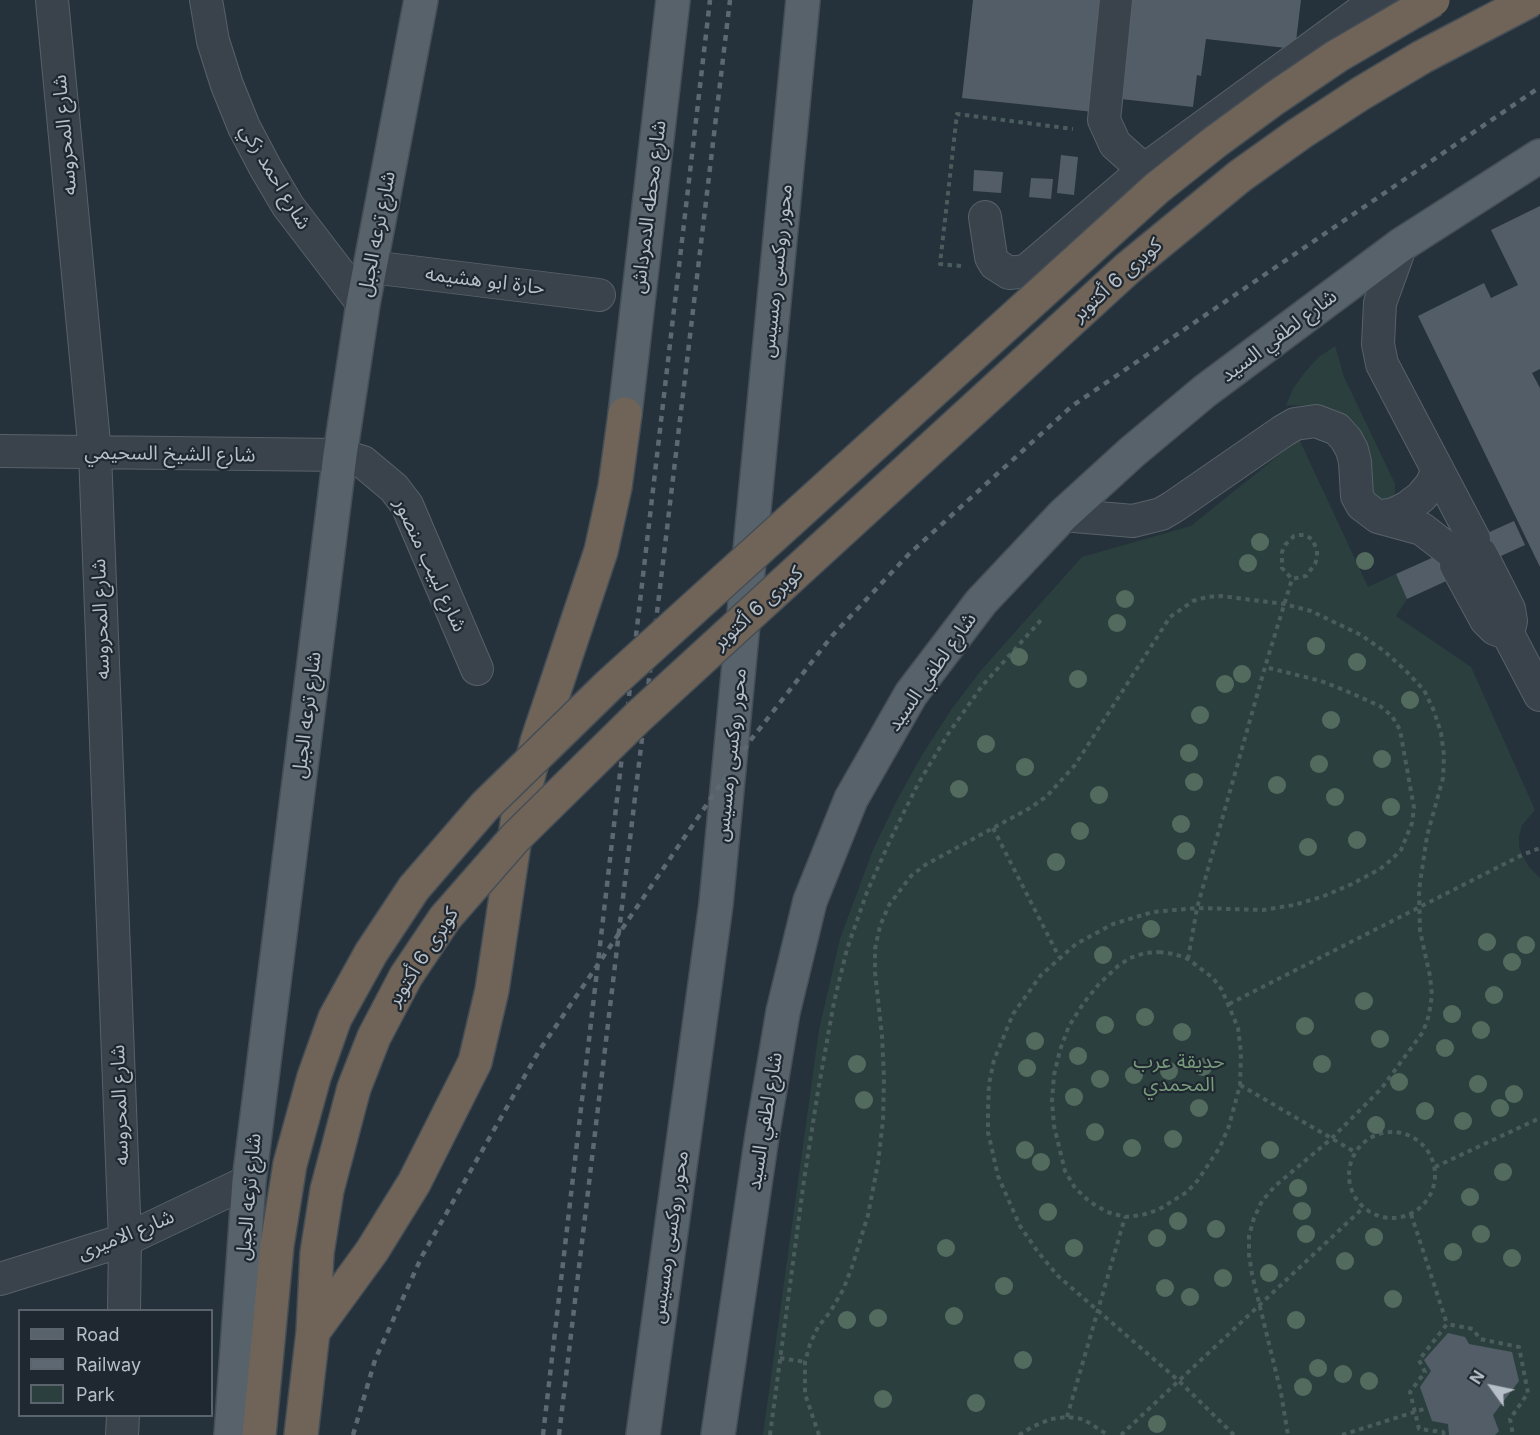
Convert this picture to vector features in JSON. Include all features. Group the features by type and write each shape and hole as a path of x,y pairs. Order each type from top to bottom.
{"highway":[{"path":"259,1435 277,1245 290,1164 314,1077 335,1018 370,953 414,888 492,799 609,685 1157,188 1275,98 1337,56 1433,0"},
{"name":"كوبرى 6 أكتوبر","path":"301,1435 313,1332 317,1253 327,1190 354,1088 374,1037 406,976 445,918 514,838 638,717 1128,268 1240,176 1359,94 1422,57 1531,0"},
{"path":"313,1332 372,1251 414,1183 475,1062 492,990 518,818 540,733 601,551 615,487 625,414"}],"main road":[{"name":"شارع ترعه الجبل","path":"231,1435 249,1181 340,455 363,304 421,0"},
{"name":"شارع محطه الدمرداش","path":"625,414 672,0"},
{"name":"محور روكسى رمسيس","path":"643,1435 716,904 803,0"},
{"name":"شارع لطفي السيد","path":"718,1435 760,1148 781,1023 810,902 851,799 911,694 981,602 1063,515 1205,391 1401,245 1540,156"}],"street":[{"name":"شارع المحروسه","path":"52,0 95,453 125,1240 124,1309"},
{"name":"شارع احمد زكي","path":"206,0 213,41 244,127 288,206 363,304"},
{"path":"1116,0 1104,120 1108,134 1122,153 1144,170"},
{"path":"985,217 991,257 1001,270 1017,273 1026,271 1144,170 1366,8 1381,0"},
{"path":"1401,245 1380,303 1378,344 1382,364 1438,470 1486,620 1494,629 1508,634 1540,695"},
{"name":"حارة ابو هشيمه","path":"371,267 599,295"},
{"path":"1063,515 1133,521 1161,514 1283,431 1295,424 1316,421 1337,429 1347,439 1355,462 1357,496 1362,505 1378,516 1422,529 1465,552"},
{"name":"شارع الشيخ السحيمي","path":"0,451 340,455"},
{"name":"شارع لبيب منصور","path":"340,455 363,462 379,473 407,505 477,669"},
{"path":"1378,516 1394,514 1408,507 1431,485 1438,470"},
{"name":"شارع الاميرى","path":"0,1279 125,1240 249,1181"},
{"path":"122,1435 123,1417"}],"path":[{"path":"1001,270 940,264 957,114 1108,134"},
{"path":"1304,535 1312,539 1317,558 1306,576 1293,579 1282,568 1281,552 1294,536 1304,535"},
{"path":"1188,959 1197,908 1265,667 1293,579"},
{"path":"819,1435 805,1394 803,1379 805,1362 818,1327 843,1290 852,1267 868,1215 878,1163 884,1078 875,949 880,926 889,905 911,876 933,860 1030,808 1047,796 1075,765 1170,617 1193,601 1221,596 1284,604 1311,611 1361,635 1384,651 1424,690 1441,733 1444,755 1443,778 1420,871 1420,931 1432,995 1429,1015 1423,1032 1381,1089 1331,1138 1275,1186 1262,1201 1249,1236 1249,1255 1281,1392 1288,1435"},
{"path":"770,1435 804,1180 834,1002 847,949 864,901 892,836 918,784 948,734 982,686 1041,620"},
{"path":"1234,1435 1179,1381 1058,1276 1038,1252 1020,1226 998,1176 988,1132 989,1084 1002,1037 1013,1014 1041,975 1076,944 1113,924 1153,912 1197,908 1263,910 1294,905 1324,896 1352,884 1392,860 1404,843 1413,823 1413,794 1400,730 1392,716 1380,706 1321,681 1265,667"},
{"path":"993,828 1059,957"},
{"path":"1229,1004 1540,848"},
{"path":"1159,952 1188,959 1213,978 1229,1004 1238,1028 1241,1053 1240,1085 1224,1136 1198,1180 1187,1192 1165,1206 1142,1215 1125,1217 1107,1212 1089,1202 1075,1188 1065,1171 1054,1126 1052,1101 1054,1075 1060,1050 1069,1026 1083,1004 1118,966 1130,958 1145,953 1159,952"},
{"path":"1240,1085 1355,1152"},
{"path":"1435,1167 1540,1118"},
{"path":"1387,1131 1413,1136 1424,1144 1435,1167 1435,1181 1431,1195 1423,1206 1399,1218 1374,1215 1355,1199 1350,1188 1350,1164 1355,1152 1363,1142 1387,1131"},
{"path":"1121,1435 1363,1208"},
{"path":"1411,1214 1447,1324"},
{"path":"1067,1417 1125,1217"},
{"path":"1444,1435 1443,1432 1419,1429 1410,1392 1425,1372 1419,1360 1447,1324"},
{"path":"1447,1324 1473,1329 1479,1339 1519,1347 1528,1393 1510,1419 1513,1435"},
{"path":"780,1358 805,1362"},
{"path":"1342,1435 1427,1407"},
{"path":"1019,1435 1051,1419 1067,1417 1083,1419 1108,1435"}],"green space":[{"path":"1335,346 1344,377 1395,484 1395,492 1391,498 1379,504 1318,406 1286,405 1294,387 1306,371 1319,357"},
{"name":"حديقة عرب المحمدي","path":"1299,439 1368,587 1396,574 1407,599 1396,616 1471,667 1535,810 1522,825 1519,846 1529,867 1540,878 1540,1435 763,1435 819,1030 840,939 873,850 896,802 922,755 951,710 983,668 1082,557 1191,526"}],"building":[{"path":"973,0 1107,0 1094,112 962,98"},
{"path":"1124,0 1301,0 1295,49 1206,39 1201,76 1197,75 1193,107 1112,98"},
{"path":"1061,155 1078,157 1074,195 1057,193"},
{"path":"974,170 1003,172 1001,193 973,191"},
{"path":"1031,178 1053,179 1051,199 1029,197"},
{"path":"1540,206 1540,369 1532,373 1540,388 1540,567 1418,316 1484,283 1491,298 1518,285 1491,230"},
{"path":"1514,521 1525,545 1407,599 1396,574"},
{"path":"1448,1333 1465,1337 1469,1344 1512,1352 1519,1381 1493,1415 1499,1431 1495,1435 1449,1435 1448,1424 1432,1421 1420,1387 1431,1371 1424,1360"}],"railway":[{"path":"543,1435 710,0"},
{"path":"559,1435 730,0"},
{"path":"353,1435 375,1360 422,1256 539,1051 750,741 832,636 909,554 1072,406 1540,87"}]}
